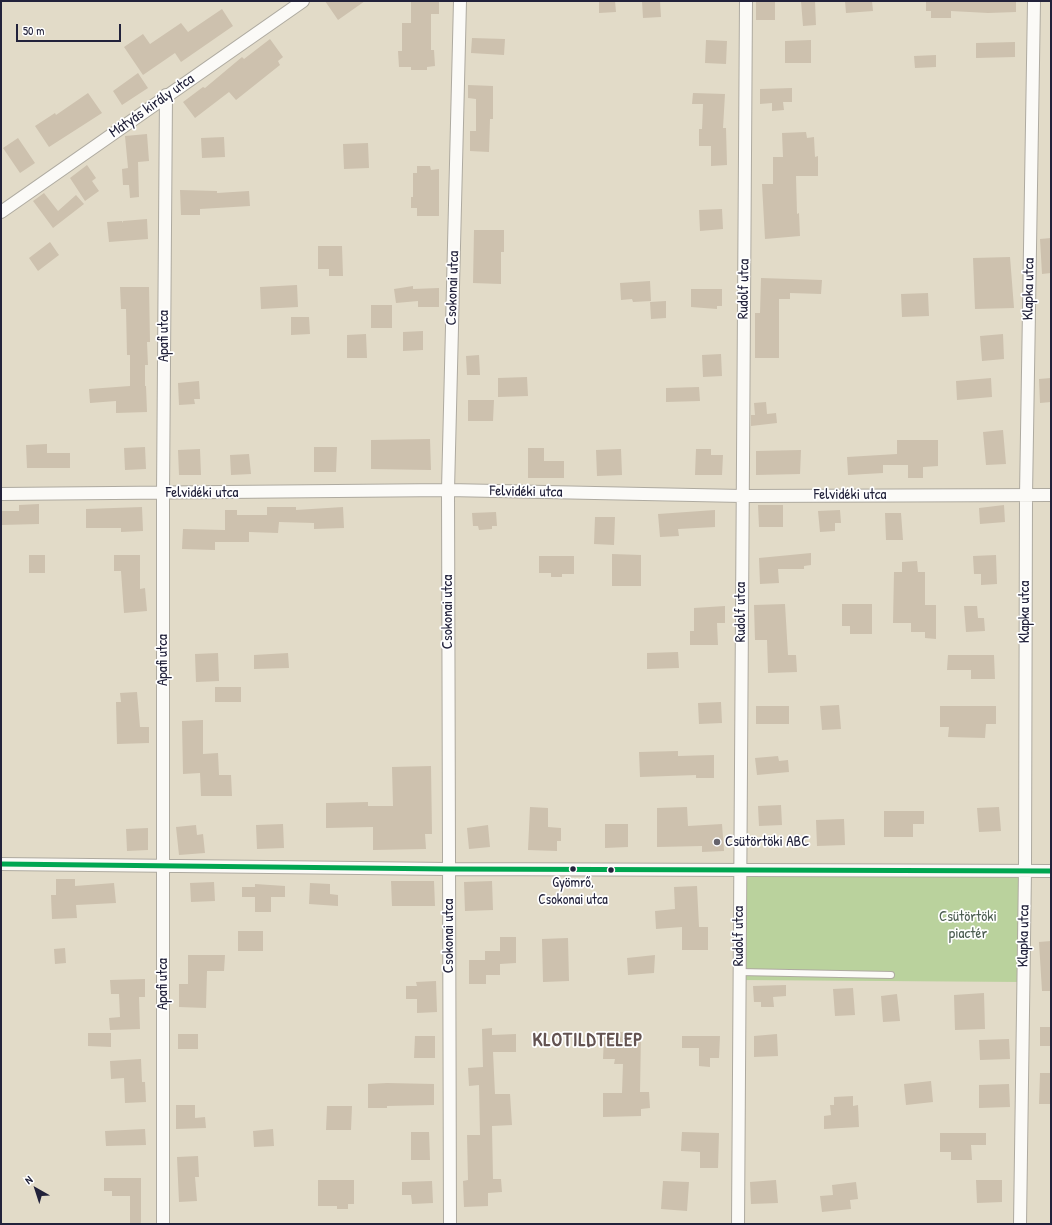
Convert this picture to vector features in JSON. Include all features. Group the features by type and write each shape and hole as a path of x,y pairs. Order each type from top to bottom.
{"street":[{"name":"Mátyás király utca","path":"1,212 166,95 303,1"},
{"name":"Csokonai utca","path":"450,1224 448,490 460,1"},
{"name":"Rudolf utca","path":"738,1224 746,1"},
{"name":"Klapka utca","path":"1020,1224 1025,870 1026,495 1034,1"},
{"name":"Apafi utca","path":"163,1224 163,493 166,95"},
{"name":"Felvidéki utca","path":"1,494 448,490 742,496 1051,495"},
{"path":"1,864 448,869 1051,871"}],"lane":[{"path":"739,972 891,975"}],"green space":[{"name":"Csütörtöki piactér","path":"740,870 1025,870 1023,982 739,980"}],"building":[{"path":"325,1 365,1 338,20"},
{"path":"411,1 439,1 439,14 431,14 431,50 434,50 435,66 427,67 427,70 411,70 411,67 399,67 398,51 402,51 402,23 411,23"},
{"path":"599,1 615,1 616,12 599,13"},
{"path":"642,1 660,1 661,17 643,18"},
{"path":"756,1 775,1 775,20 756,20"},
{"path":"801,1 815,1 816,25 803,26"},
{"path":"845,1 872,1 873,11 846,13"},
{"path":"926,1 1016,1 1016,12 988,13 951,11 951,18 931,18 931,11 926,11"},
{"path":"222,9 233,26 181,62 175,53 143,75 124,47 143,34 150,44 181,23 188,32"},
{"path":"472,38 505,39 504,55 471,53"},
{"path":"270,39 283,57 278,61 280,65 236,100 229,92 195,118 183,102 203,87 205,88 242,57 244,59"},
{"path":"706,40 727,41 726,64 705,63"},
{"path":"811,40 811,63 785,63 785,41"},
{"path":"1015,42 1015,57 976,58 976,43"},
{"path":"936,55 936,67 915,68 914,56"},
{"path":"138,73 148,88 122,105 113,91"},
{"path":"468,85 493,86 493,119 490,119 489,152 470,151 470,131 476,131 476,99 468,98"},
{"path":"792,88 792,102 783,102 784,110 772,111 772,103 760,104 760,89"},
{"path":"88,93 102,113 49,147 35,126 55,113 56,115"},
{"path":"693,93 725,94 723,128 726,128 727,165 711,166 711,146 699,146 699,129 702,129 703,104 692,104"},
{"path":"806,132 807,138 814,137 815,157 818,156 818,176 796,176 797,214 799,213 800,236 765,239 762,184 773,184 773,157 783,157 782,133"},
{"path":"147,134 149,161 138,162 139,197 130,198 129,185 123,185 122,169 128,168 125,136"},
{"path":"224,137 225,157 202,158 201,138"},
{"path":"18,138 35,163 20,173 3,148"},
{"path":"368,143 369,168 344,169 343,144"},
{"path":"87,165 96,178 92,181 99,191 85,201 70,178"},
{"path":"417,166 430,166 431,170 439,169 439,216 417,216 417,208 411,208 411,197 413,197 413,173 417,173"},
{"path":"180,190 217,191 217,193 249,191 250,206 200,209 200,215 181,215"},
{"path":"44,193 58,211 76,195 84,204 53,228 33,201"},
{"path":"722,209 723,229 700,231 699,210"},
{"path":"147,219 148,239 109,242 107,222 122,221 123,223 123,221"},
{"path":"474,230 504,230 504,252 501,252 501,284 473,283"},
{"path":"1051,238 1051,273 1042,274 1040,239"},
{"path":"50,242 59,255 38,271 29,258"},
{"path":"318,246 342,246 343,276 329,276 329,269 318,269"},
{"path":"1010,257 1014,308 975,309 973,258"},
{"path":"761,278 822,280 821,294 790,293 790,299 779,299 779,358 755,358 755,313 760,313"},
{"path":"650,281 651,301 633,302 632,299 621,300 620,283"},
{"path":"297,285 298,307 261,309 260,287"},
{"path":"413,286 413,289 439,288 439,307 418,307 418,301 396,303 394,289"},
{"path":"120,287 149,287 150,342 147,342 148,365 145,365 147,412 116,413 116,401 90,403 89,389 130,386 130,355 127,355 126,309 121,309"},
{"path":"691,289 722,289 722,306 717,306 717,309 691,307"},
{"path":"928,293 929,316 902,317 901,294"},
{"path":"666,301 666,318 651,319 650,302"},
{"path":"371,305 392,305 392,328 371,328"},
{"path":"291,317 309,317 310,334 291,335"},
{"path":"423,331 423,350 403,351 403,332"},
{"path":"366,334 367,358 347,358 347,335"},
{"path":"1003,334 1004,359 982,361 980,336"},
{"path":"721,354 722,376 703,377 702,355"},
{"path":"479,355 480,375 467,375 466,356"},
{"path":"527,377 528,396 498,397 498,378"},
{"path":"991,378 992,397 957,400 956,381"},
{"path":"1051,378 1051,402 1040,403 1039,379"},
{"path":"199,381 200,399 194,399 195,404 179,405 178,383"},
{"path":"699,387 700,401 666,402 666,388"},
{"path":"468,400 494,400 493,421 468,421"},
{"path":"766,402 767,414 776,413 777,423 751,426 751,415 755,415 754,403"},
{"path":"1003,430 1006,464 986,465 983,432"},
{"path":"430,439 431,470 371,469 371,440"},
{"path":"897,440 938,440 938,466 923,467 923,478 908,478 908,465 883,465 883,473 848,475 847,457 897,454"},
{"path":"47,444 47,453 70,453 70,468 27,468 26,445"},
{"path":"145,447 146,469 125,470 124,448"},
{"path":"314,447 337,447 336,472 314,472"},
{"path":"528,448 544,448 544,461 564,461 564,478 528,478"},
{"path":"200,449 201,475 179,475 178,450"},
{"path":"621,449 622,475 597,476 596,450"},
{"path":"696,449 711,449 711,455 723,455 722,475 695,475"},
{"path":"801,450 800,474 756,475 756,451"},
{"path":"249,454 251,474 231,475 230,455"},
{"path":"39,504 39,524 1,525 1,511 19,511 19,505"},
{"path":"758,505 783,505 783,527 759,527"},
{"path":"1004,505 1005,522 980,524 979,508"},
{"path":"142,507 143,531 121,532 121,528 86,528 86,509"},
{"path":"267,507 296,507 296,510 343,507 344,528 314,529 314,523 279,522 278,533 249,532 249,542 215,542 215,550 182,549 183,529 225,530 225,510 237,510 237,515 267,515"},
{"path":"715,510 715,527 678,529 679,536 660,537 658,514"},
{"path":"840,510 841,523 835,523 835,531 820,532 818,511"},
{"path":"496,512 497,526 492,526 492,529 479,530 478,526 473,526 472,513"},
{"path":"885,513 901,513 903,540 886,540"},
{"path":"595,517 615,517 614,545 594,544"},
{"path":"811,553 811,565 804,566 804,569 778,569 779,583 760,584 759,558"},
{"path":"612,554 641,555 641,586 612,586"},
{"path":"29,555 45,555 45,573 29,573"},
{"path":"114,555 140,555 140,589 145,588 147,611 124,613 121,571 114,571"},
{"path":"996,555 997,584 981,585 981,574 974,574 973,556"},
{"path":"539,556 574,556 574,574 562,574 562,577 551,577 551,573 539,573"},
{"path":"917,561 918,572 925,572 925,605 936,605 936,639 925,638 925,632 911,632 911,623 893,623 894,572 902,572 902,562"},
{"path":"785,604 788,655 796,655 797,672 768,673 767,640 755,640 754,605"},
{"path":"842,604 872,604 872,634 850,634 850,626 842,626"},
{"path":"725,606 725,623 717,623 718,645 690,645 690,631 694,631 694,608"},
{"path":"964,606 977,606 978,618 984,618 985,631 966,632"},
{"path":"678,652 679,668 647,669 647,653"},
{"path":"218,653 219,681 196,682 195,654"},
{"path":"288,653 289,668 254,669 254,655"},
{"path":"948,655 994,655 995,679 971,679 971,670 947,670"},
{"path":"215,687 241,687 241,702 215,702"},
{"path":"137,692 140,727 149,727 149,743 117,744 116,702 121,702 120,693"},
{"path":"721,702 722,723 699,724 698,703"},
{"path":"839,705 841,729 822,730 820,706"},
{"path":"756,706 789,706 789,724 756,724"},
{"path":"940,706 996,706 996,724 986,724 985,738 948,737 949,727 940,727"},
{"path":"203,720 203,754 218,753 219,775 231,775 232,796 201,796 200,773 183,774 182,721"},
{"path":"678,751 678,756 714,755 714,778 696,778 696,775 640,777 639,752"},
{"path":"778,756 779,761 788,760 789,772 757,775 755,758"},
{"path":"431,766 432,834 425,834 426,849 373,850 373,827 326,828 326,803 368,802 368,806 393,806 392,767"},
{"path":"781,805 782,825 759,826 758,806"},
{"path":"530,807 548,808 548,827 561,828 561,841 557,841 557,851 528,850"},
{"path":"687,807 688,826 722,824 724,851 702,852 702,846 657,847 657,808"},
{"path":"999,807 1001,831 979,832 977,808"},
{"path":"884,811 924,811 924,824 913,824 913,837 884,837"},
{"path":"844,819 845,845 817,846 816,820"},
{"path":"283,824 284,848 257,849 256,825"},
{"path":"605,824 628,824 628,847 605,848"},
{"path":"196,825 197,835 203,834 205,853 179,855 176,827"},
{"path":"488,825 490,847 469,849 467,828"},
{"path":"148,828 148,850 127,851 126,829"},
{"path":"56,879 75,879 75,886 114,883 116,903 76,905 77,918 52,919 51,895 56,895"},
{"path":"391,881 434,881 435,906 392,906"},
{"path":"492,881 493,910 465,911 464,882"},
{"path":"214,882 215,901 191,902 190,883"},
{"path":"310,883 330,884 330,894 338,895 338,906 309,904"},
{"path":"255,884 285,886 285,897 271,897 271,912 255,912 255,897 242,897 242,887 255,887"},
{"path":"697,886 699,927 708,927 708,950 682,950 682,927 656,929 655,911 675,909 674,887"},
{"path":"238,931 263,931 263,951 238,951"},
{"path":"500,937 516,937 516,963 500,964 500,975 486,975 486,984 469,984 469,960 485,960 485,951 500,951"},
{"path":"568,938 569,981 543,982 542,939"},
{"path":"1051,941 1051,991 1042,991 1039,942"},
{"path":"65,948 66,963 55,964 54,949"},
{"path":"188,955 225,955 224,971 207,971 206,1008 179,1007 179,984 188,984"},
{"path":"655,955 654,973 628,975 627,958"},
{"path":"145,979 145,997 139,997 140,1029 110,1030 109,1018 120,1017 119,994 111,994 110,980"},
{"path":"436,981 437,1012 417,1013 417,999 406,999 406,986 417,986 416,982"},
{"path":"786,985 786,996 773,997 774,1007 761,1007 761,1002 754,1002 753,986"},
{"path":"853,988 855,1015 835,1016 833,989"},
{"path":"984,993 985,1029 955,1030 954,995"},
{"path":"897,994 900,1021 883,1022 881,996"},
{"path":"1040,1027 1051,1027 1051,1046 1040,1046"},
{"path":"492,1028 492,1035 516,1034 516,1052 493,1052 495,1094 510,1094 512,1125 492,1126 493,1179 501,1179 502,1192 488,1193 488,1206 464,1207 463,1181 468,1180 467,1135 480,1135 479,1085 469,1086 468,1068 483,1067 482,1029"},
{"path":"616,1032 641,1033 640,1092 649,1092 650,1108 641,1109 641,1116 603,1117 603,1093 622,1093 623,1064 614,1064 615,1059 603,1059 604,1037 616,1037"},
{"path":"88,1033 111,1033 111,1047 88,1046"},
{"path":"178,1034 198,1034 198,1049 178,1049"},
{"path":"777,1034 778,1056 754,1057 754,1036"},
{"path":"415,1036 435,1036 435,1058 414,1058"},
{"path":"682,1036 720,1036 719,1058 710,1058 710,1067 699,1066 699,1048 682,1048"},
{"path":"1009,1039 1010,1059 980,1060 979,1040"},
{"path":"141,1059 142,1082 145,1082 146,1102 125,1103 124,1078 111,1079 110,1061"},
{"path":"1040,1073 1051,1073 1051,1104 1039,1104"},
{"path":"931,1081 933,1102 906,1105 904,1084"},
{"path":"368,1084 434,1084 434,1105 368,1108"},
{"path":"1009,1084 1010,1107 979,1108 979,1085"},
{"path":"853,1096 853,1106 858,1105 859,1127 824,1129 824,1116 831,1115 830,1105 834,1105 834,1097"},
{"path":"176,1105 195,1105 195,1118 205,1117 206,1128 176,1129"},
{"path":"327,1106 352,1106 351,1130 326,1130"},
{"path":"145,1129 146,1145 106,1146 105,1131"},
{"path":"273,1129 274,1146 254,1147 253,1131"},
{"path":"411,1132 429,1132 430,1160 411,1160"},
{"path":"682,1132 719,1133 718,1168 700,1168 700,1152 681,1151"},
{"path":"940,1133 986,1133 986,1145 971,1145 972,1160 951,1160 951,1152 940,1152"},
{"path":"198,1156 199,1177 195,1177 197,1201 179,1202 177,1157"},
{"path":"104,1178 141,1178 141,1224 130,1224 130,1196 112,1196 112,1191 104,1191"},
{"path":"318,1180 354,1180 354,1204 348,1204 348,1209 337,1209 337,1206 318,1206"},
{"path":"776,1180 778,1203 751,1204 750,1182"},
{"path":"976,1180 1002,1180 1002,1202 977,1203"},
{"path":"432,1181 433,1203 412,1204 411,1195 402,1195 402,1182"},
{"path":"663,1181 689,1182 687,1211 661,1209"},
{"path":"856,1182 858,1199 850,1200 851,1209 822,1212 820,1196 833,1195 832,1185"}],"transit line":[{"path":"1,864 448,869 1051,871"}],"place":[{"name":"Csütörtöki ABC","path":"717,842"},
{"name":"Gyömrő, Csokonai utca","path":"573,869"}],"district":[{"name":"KLOTILDTELEP","path":"588,1041"}]}
